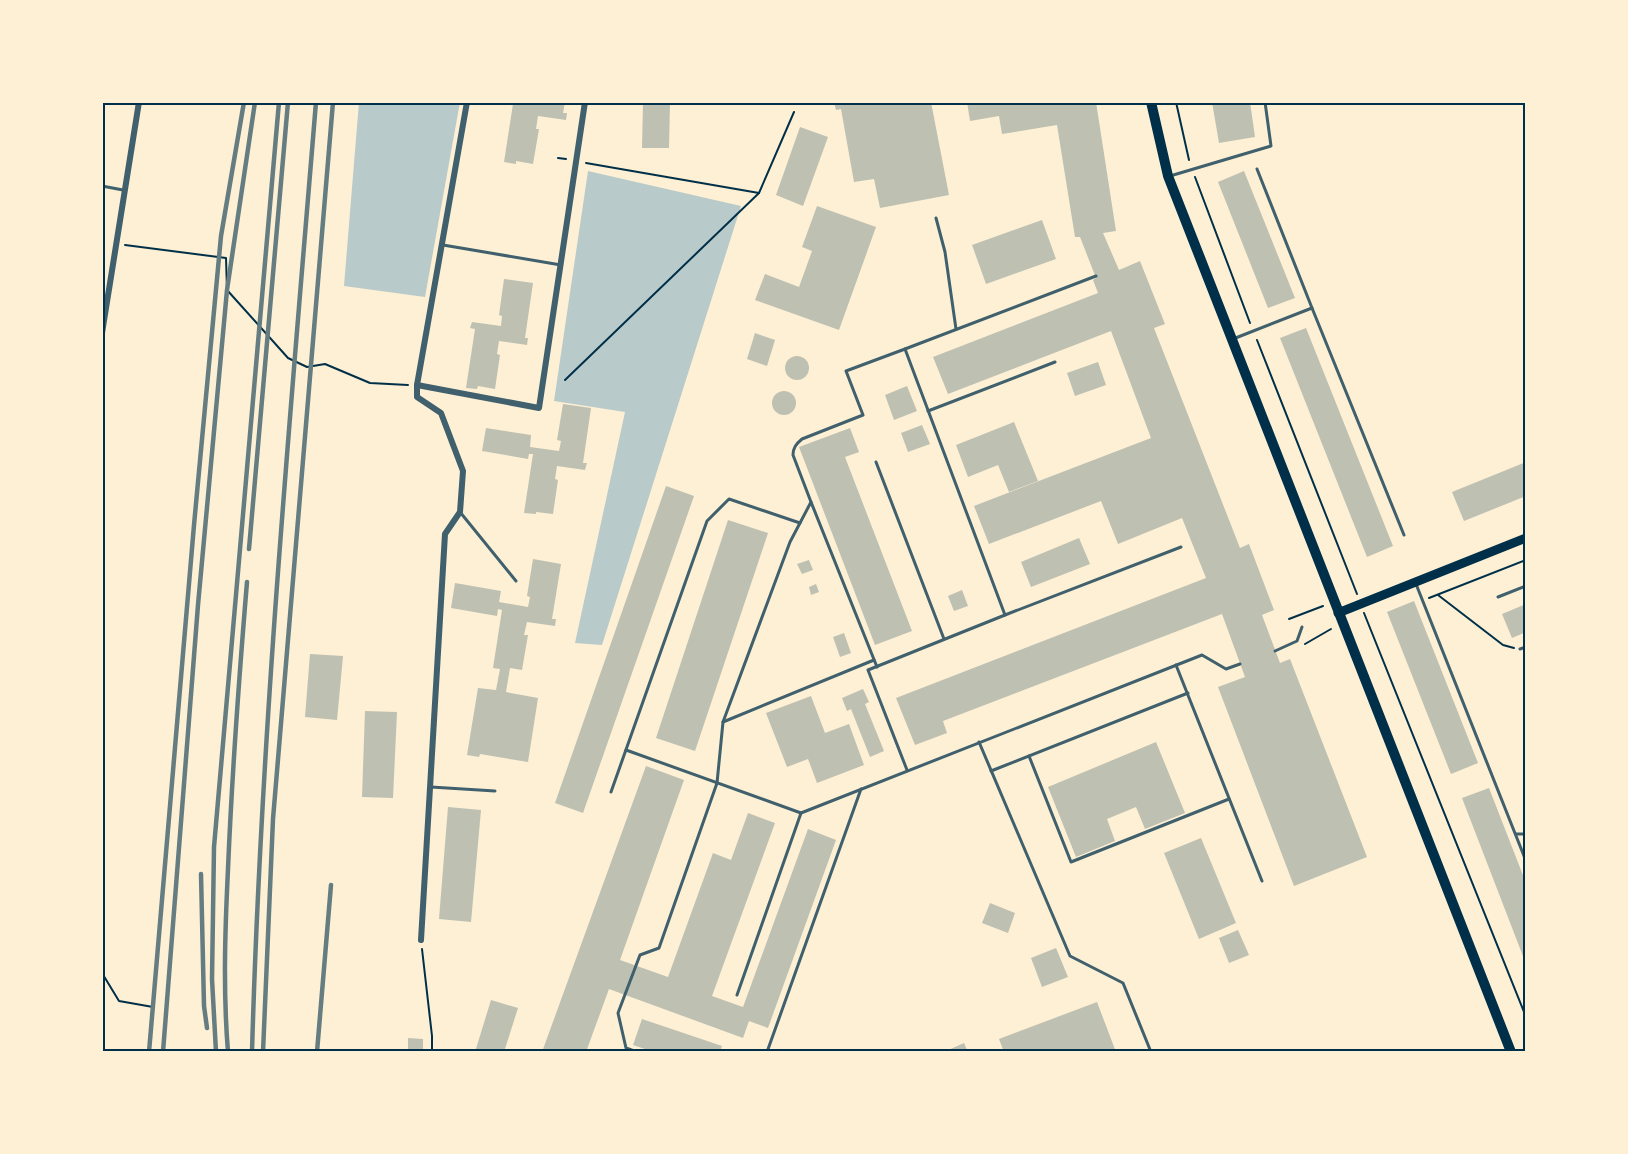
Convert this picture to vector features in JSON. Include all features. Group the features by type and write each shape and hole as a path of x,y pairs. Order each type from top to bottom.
{"main road":[{"path":"1151,102 1168,176 1511,1052"},
{"path":"1338,613 1526,538"}],"street":[{"path":"102,333 139,102"},
{"path":"421,940 445,534 460,512 463,471 441,413 417,397 417,385 467,102"},
{"path":"417,385 539,408 585,102"}],"lane":[{"path":"1168,176 1271,146 1264,102"},
{"path":"1257,169 1404,535"},
{"path":"102,186 125,190"},
{"path":"936,218 945,252 956,329"},
{"path":"441,245 561,265"},
{"path":"877,666 793,455 795,446 801,439 863,415 846,371 1096,276"},
{"path":"1232,340 1312,308"},
{"path":"905,349 1005,615"},
{"path":"928,411 1055,362"},
{"path":"876,462 944,639"},
{"path":"611,792 707,521 729,499 800,523"},
{"path":"637,1052 626,1048 618,1013 640,955 659,948 717,783 723,722 790,542 811,502"},
{"path":"460,512 516,581"},
{"path":"908,770 868,670 1181,547"},
{"path":"1415,582 1526,861"},
{"path":"1498,597 1526,586"},
{"path":"1275,651 1298,641 1302,627"},
{"path":"1520,649 1526,647"},
{"path":"626,750 801,813 1202,656 1226,669 1240,664"},
{"path":"723,722 874,660"},
{"path":"1176,665 1262,881"},
{"path":"991,771 1188,693"},
{"path":"979,742 1070,956 1123,982 1151,1052"},
{"path":"1029,756 1071,862 1229,799"},
{"path":"431,787 495,791"},
{"path":"767,1052 861,789"},
{"path":"737,995 801,813"},
{"path":"1515,834 1526,834"}],"path":[{"path":"1176,102 1188,159 1253,331 1526,1017"},
{"path":"565,380 759,193 794,112"},
{"path":"558,158 759,193"},
{"path":"117,243 226,258 227,290 288,358 307,367 325,364 370,383 417,385"},
{"path":"1423,601 1526,560"},
{"path":"1438,595 1503,645 1520,649"},
{"path":"421,940 432,1052"},
{"path":"102,973 119,1001 153,1007"}],"shaded area":[{"path":"359,102 460,102 425,297 344,286"},
{"path":"588,171 741,206 602,645 575,643 625,412 554,401"}],"building":[{"path":"509,102 565,102 563,113 567,113 566,120 538,116 536,129 539,129 533,164 516,161 516,164 504,162 513,104"},
{"path":"643,102 670,102 669,148 642,148"},
{"path":"834,102 931,102 949,195 880,208 874,179 854,182 841,109 836,110"},
{"path":"967,102 1096,102 1116,231 1103,233 1119,270 1140,261 1165,324 1154,328 1240,548 1249,544 1274,610 1262,615 1280,663 1290,659 1367,857 1294,886 1218,687 1245,677 1222,614 943,721 947,733 915,745 896,698 1206,578 1182,518 1118,544 1101,501 989,544 974,506 1151,438 1111,331 948,394 933,357 1098,293 1093,280 1096,278 1080,237 1075,237 1057,125 1002,134 999,116 970,121"},
{"path":"1212,102 1250,102 1255,137 1219,143"},
{"path":"800,127 828,137 803,206 776,195"},
{"path":"1244,171 1295,298 1268,308 1218,182"},
{"path":"817,206 876,227 839,330 755,300 765,274 799,287 812,251 802,247"},
{"path":"1042,220 1056,259 986,284 972,245"},
{"path":"504,279 533,283 525,338 528,338 527,345 499,341 497,354 500,355 495,389 478,386 477,389 466,388 475,329 470,328 472,322 501,326 502,316 499,315"},
{"path":"1306,328 1393,546 1367,557 1280,338"},
{"path":"755,333 775,340 767,366 747,359"},
{"path":"797,356 805,360 809,368 805,376 797,380 789,376 785,368 789,360"},
{"path":"1098,362 1106,385 1075,396 1067,373"},
{"path":"907,386 917,411 894,420 885,395"},
{"path":"784,391 792,395 796,403 792,411 784,415 776,411 772,403 776,395"},
{"path":"563,404 591,408 583,463 587,463 585,470 557,466 555,479 558,480 553,514 524,513 533,454 529,454 528,459 482,451 486,428 531,435 530,447 559,451 561,441 557,440"},
{"path":"1014,422 1038,481 1009,492 998,465 968,477 956,445"},
{"path":"922,425 930,444 908,452 901,433"},
{"path":"850,428 859,452 845,457 912,631 875,645 799,447"},
{"path":"1526,462 1526,496 1464,521 1452,492"},
{"path":"666,486 694,496 583,813 555,803"},
{"path":"728,520 768,533 695,751 656,738"},
{"path":"1079,538 1090,564 1031,587 1021,562"},
{"path":"533,559 561,564 552,619 556,619 555,626 527,622 524,635 528,635 522,670 510,668 506,692 538,698 528,762 480,754 479,757 467,755 478,688 496,690 500,669 493,668 502,610 498,609 497,616 451,608 455,583 501,591 499,602 528,607 530,597 527,596"},
{"path":"809,560 813,570 802,574 797,564"},
{"path":"816,584 819,592 811,595 809,587"},
{"path":"962,590 968,606 954,611 948,596"},
{"path":"1414,601 1478,763 1451,774 1387,612"},
{"path":"1526,604 1526,632 1512,638 1502,614"},
{"path":"844,633 851,653 840,657 833,637"},
{"path":"310,654 343,656 337,720 305,717"},
{"path":"863,689 869,702 865,704 884,751 870,757 851,709 847,711 842,698"},
{"path":"811,696 825,733 849,724 864,765 817,783 808,759 787,767 766,713"},
{"path":"365,711 397,712 393,798 362,797"},
{"path":"1156,742 1185,813 1145,829 1136,807 1107,819 1115,841 1076,857 1048,787"},
{"path":"646,766 684,780 620,960 668,977 713,853 731,860 748,813 775,823 712,996 743,1007 808,829 836,840 768,1028 749,1021 743,1038 609,989 586,1052 542,1052"},
{"path":"1489,788 1526,883 1526,964 1462,798"},
{"path":"448,807 481,810 471,922 439,919"},
{"path":"1201,838 1236,923 1199,939 1164,853"},
{"path":"990,903 1015,913 1008,933 982,923"},
{"path":"1238,930 1249,955 1229,963 1219,938"},
{"path":"1056,948 1068,977 1042,987 1031,958"},
{"path":"491,1000 518,1008 504,1052 475,1052"},
{"path":"1097,1002 1116,1052 1004,1052 999,1039"},
{"path":"642,1019 722,1046 720,1052 654,1052 633,1045"},
{"path":"408,1038 423,1039 423,1052 408,1052"},
{"path":"964,1043 968,1052 944,1052"}],"railway":[{"path":"149,1052 221,236 244,102"},
{"path":"163,1052 198,605 227,290 255,102"},
{"path":"216,1052 212,979 214,847 279,102"},
{"path":"249,549 288,102"},
{"path":"252,1052 269,695 316,102"},
{"path":"263,1052 273,819 333,102"},
{"path":"228,1052 225,938 234,761 247,582"},
{"path":"201,874 204,1006 207,1028"},
{"path":"317,1052 331,885"}]}
